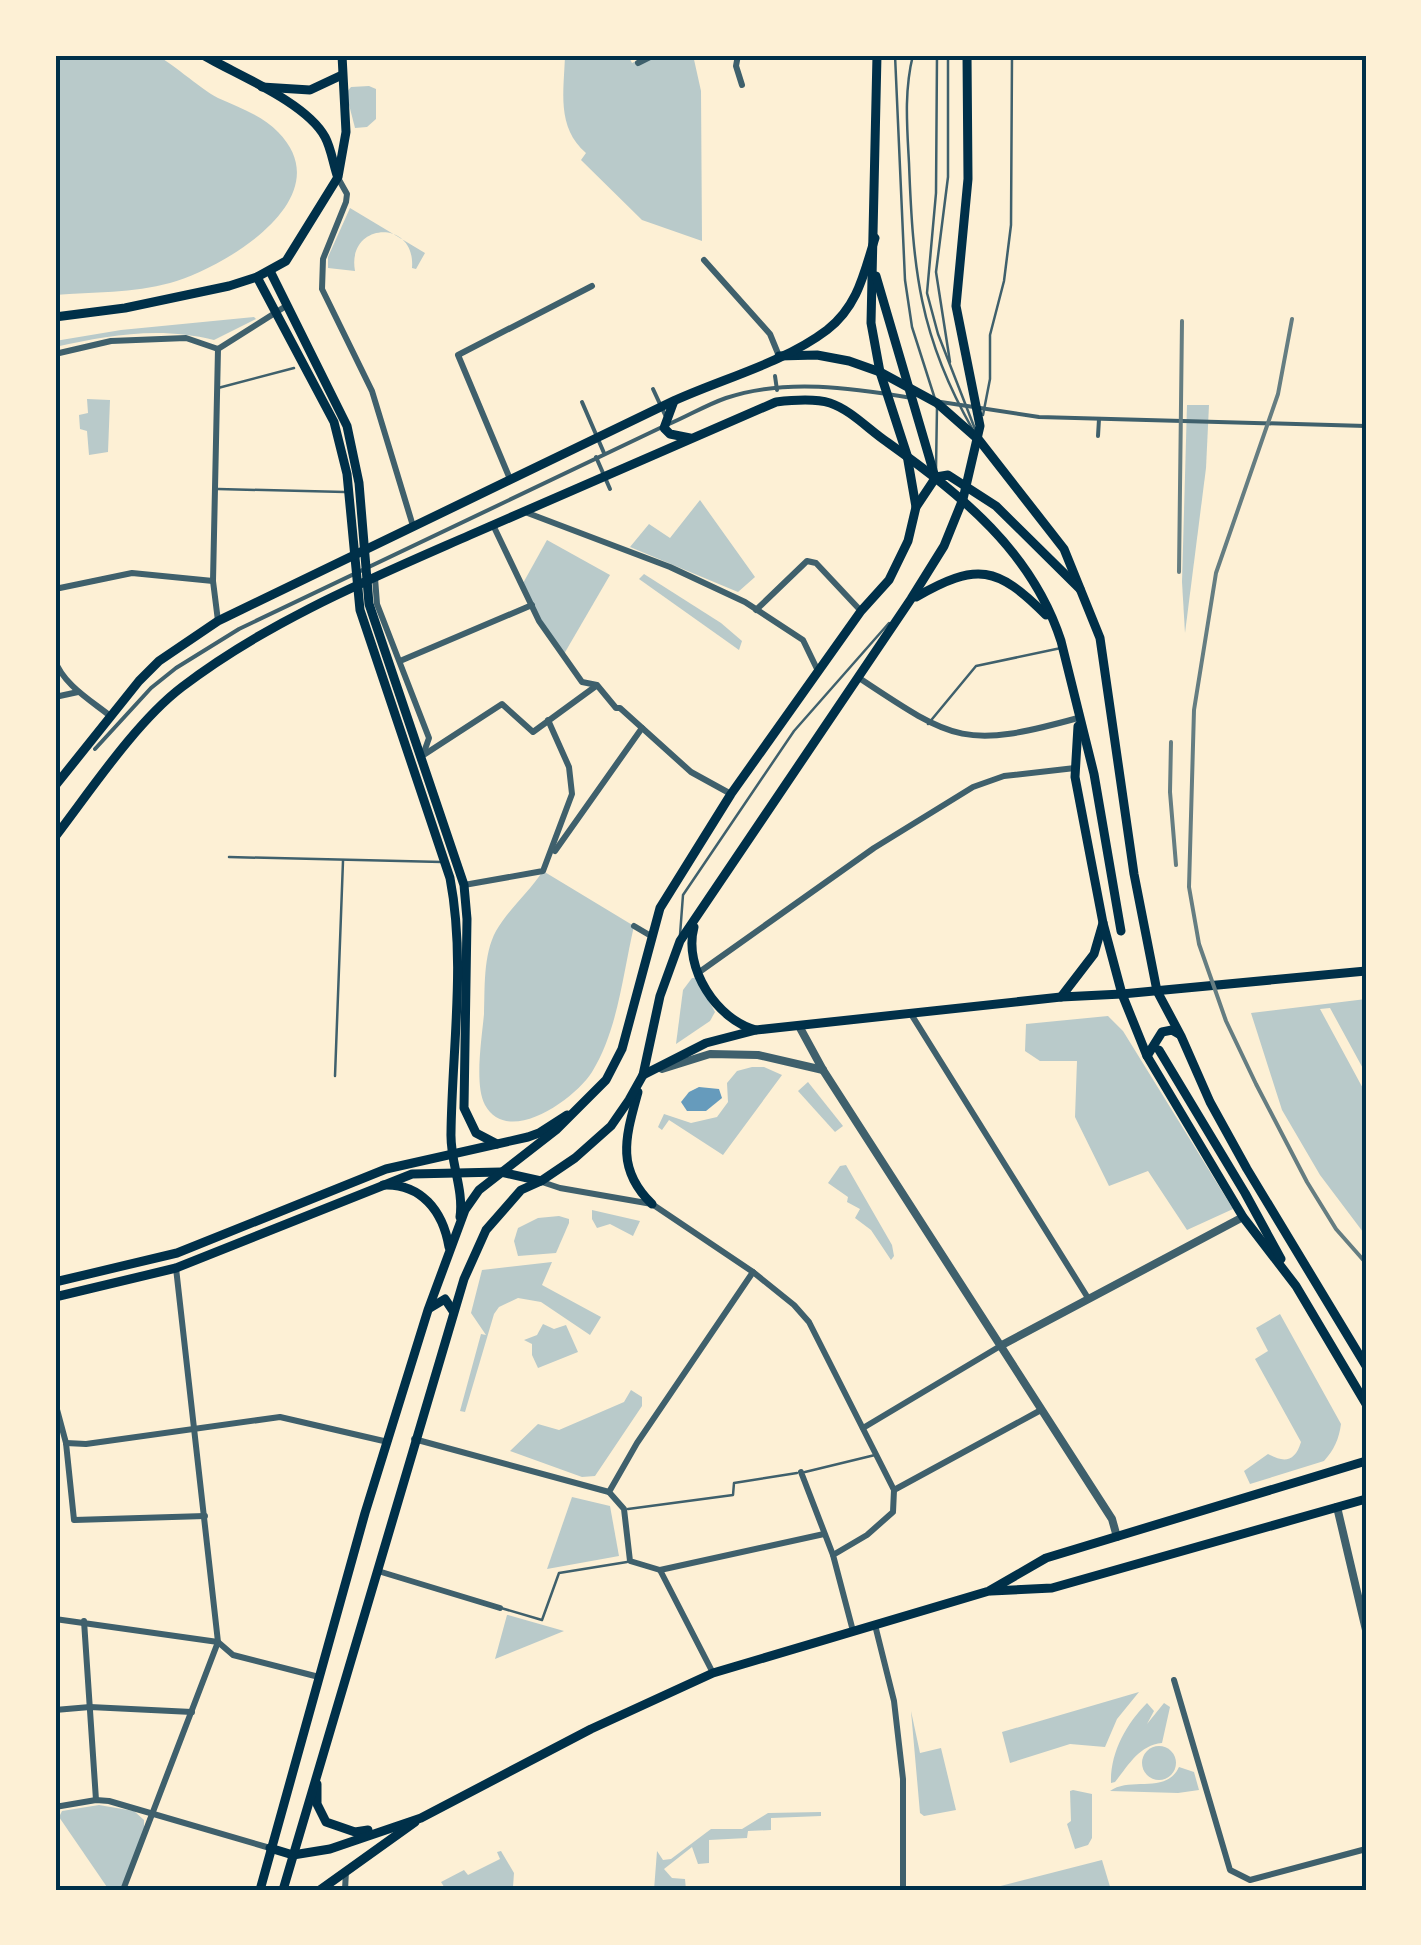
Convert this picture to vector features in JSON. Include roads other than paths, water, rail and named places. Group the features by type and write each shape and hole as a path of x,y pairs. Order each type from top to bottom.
{"main road":[{"path":"203,55 306,116 324,136 338,177"},
{"path":"55,316 125,308 257,277 286,260 338,177 346,132 342,55"},
{"path":"876,55 871,323 916,507"},
{"path":"652,1204 633,1182 625,1141 660,996 680,942 911,600 944,546 968,486 980,426 956,306 968,179 967,55"},
{"path":"262,87 310,90 342,74"},
{"path":"55,786 109,715 160,660 218,621 674,401 816,337 847,312 859,291 875,238"},
{"path":"874,268 936,478"},
{"path":"270,272 347,426 364,607 453,896 456,1043 451,1154 461,1200 459,1225"},
{"path":"257,277 334,422 354,494"},
{"path":"779,356 816,355 851,362 880,372 936,403 979,440 1064,549 1100,638 1134,874 1158,991 1210,1102 1247,1169 1366,1366"},
{"path":"674,401 664,428 670,434 693,438"},
{"path":"55,836 126,745 181,688 244,646 374,578 776,402 816,401 842,408 963,500 1004,538 1030,576 1055,624 1062,648 1094,774 1121,931"},
{"path":"260,1890 364,1513 464,1210 479,1190 556,1130 606,1080 622,1049 660,908 731,794 861,611 889,580 908,541 916,507 936,478 948,475 996,506 1082,591"},
{"path":"911,600 948,578 965,574 995,577 1016,585 1055,624"},
{"path":"364,607 422,756 464,885 464,1108 476,1133 496,1144"},
{"path":"1078,718 1075,768 1103,923 1122,994 1148,1056 1243,1217 1296,1286"},
{"path":"704,907 691,942 698,973 734,1022 756,1030"},
{"path":"1062,997 1094,954 1103,923"},
{"path":"283,1890 414,1440 453,1315 486,1230 520,1190 576,1158 611,1126 643,1075 706,1043 756,1030 1062,997 1366,971"},
{"path":"1148,1056 1162,1032 1172,1030 1181,1036"},
{"path":"1159,1050 1366,1404"},
{"path":"55,1282 177,1254 350,1181 420,1159 539,1133 582,1104"},
{"path":"55,1297 176,1268 412,1174 501,1172 541,1181"},
{"path":"383,1185 400,1184 428,1199 444,1226 450,1248"},
{"path":"428,1310 445,1298 453,1315"},
{"path":"320,1890 421,1818 591,1728 713,1673 988,1591 1046,1558 1366,1460"},
{"path":"988,1591 1052,1588 1365,1500"},
{"path":"318,1767 317,1804 326,1822 355,1832 385,1828"},
{"path":"270,1848 292,1855 330,1849 421,1818"}],"street":[{"path":"638,63 654,55"},
{"path":"738,55 736,66 742,85"},
{"path":"338,177 347,194 346,202 322,260 322,289 372,392 414,527"},
{"path":"704,260 770,334 779,356"},
{"path":"510,480 458,355 592,286"},
{"path":"218,349 286,306"},
{"path":"55,354 111,341 186,338 218,349"},
{"path":"218,349 213,581 218,621"},
{"path":"775,376 777,390"},
{"path":"95,748 151,688 239,629 604,452 725,398 834,386 1038,417 1366,426"},
{"path":"653,389 670,424"},
{"path":"582,402 604,452"},
{"path":"1098,436 1099,418"},
{"path":"596,457 610,490"},
{"path":"524,512 670,566 756,610 803,640 818,671"},
{"path":"493,525 532,605 582,682 596,685 616,708 692,772 731,794"},
{"path":"756,610 807,561 816,563 861,611"},
{"path":"55,589 132,573 213,581"},
{"path":"374,578 377,604 429,738 422,756"},
{"path":"400,661 532,605"},
{"path":"55,660 58,669 109,715"},
{"path":"860,678 928,724 982,738 1032,731 1078,718"},
{"path":"422,756 502,704 533,732 596,685"},
{"path":"55,697 80,691"},
{"path":"464,885 544,872 572,794 569,767 548,720"},
{"path":"548,860 642,728"},
{"path":"698,973 874,848 973,787 1004,776 1075,768"},
{"path":"634,926 651,936"},
{"path":"911,1014 1088,1298"},
{"path":"799,1026 823,1070 1112,1519 1118,1536"},
{"path":"643,1075 710,1054 758,1055 823,1070"},
{"path":"541,1181 652,1204 753,1272 809,1322 894,1490 892,1512 867,1536 832,1555"},
{"path":"863,1428 1002,1345 1243,1217"},
{"path":"123,1890 218,1642 176,1268"},
{"path":"609,1492 637,1443 753,1272"},
{"path":"55,1402 66,1443 74,1520 205,1516"},
{"path":"894,1490 1041,1410"},
{"path":"66,1443 86,1444 280,1417 388,1442"},
{"path":"414,1440 609,1492 624,1509 630,1561 660,1570 824,1534"},
{"path":"801,1472 832,1555 852,1631"},
{"path":"1337,1507 1366,1630"},
{"path":"660,1570 713,1673"},
{"path":"378,1571 500,1608"},
{"path":"55,1619 218,1642 233,1655 320,1677"},
{"path":"84,1621 96,1800"},
{"path":"875,1624 894,1701 903,1778 902,1890"},
{"path":"1174,1680 1230,1870 1250,1880 1366,1849"},
{"path":"55,1710 90,1707 192,1712"},
{"path":"55,1807 96,1800 270,1848"},
{"path":"345,1890 346,1870"}],"lane":[{"path":"895,55 904,280 912,327 936,403 936,478"},
{"path":"913,55 907,111 912,250 918,293 948,386 979,440"},
{"path":"937,55 936,193 927,293 979,440"},
{"path":"948,55 948,178 936,272 953,373"},
{"path":"980,426 990,379 990,336 1004,281 1011,225 1012,55"},
{"path":"217,388 294,368"},
{"path":"217,489 354,494"},
{"path":"680,942 684,894 772,762 794,730 911,600"},
{"path":"928,724 976,666 1062,648"},
{"path":"229,857 444,862"},
{"path":"335,1076 344,861"},
{"path":"624,1509 733,1495 734,1483 876,1454"},
{"path":"500,1608 542,1620 559,1572 630,1561"}],"water":[{"path":"699,1087 719,1089 722,1098 706,1111 687,1111 681,1102"}],"railway":[{"path":"1292,319 1278,394 1216,573 1194,710 1189,887 1199,944 1226,1021 1307,1182 1336,1229 1366,1263"},
{"path":"1179,572 1182,321"},
{"path":"1171,742 1170,792 1176,865"}]}
